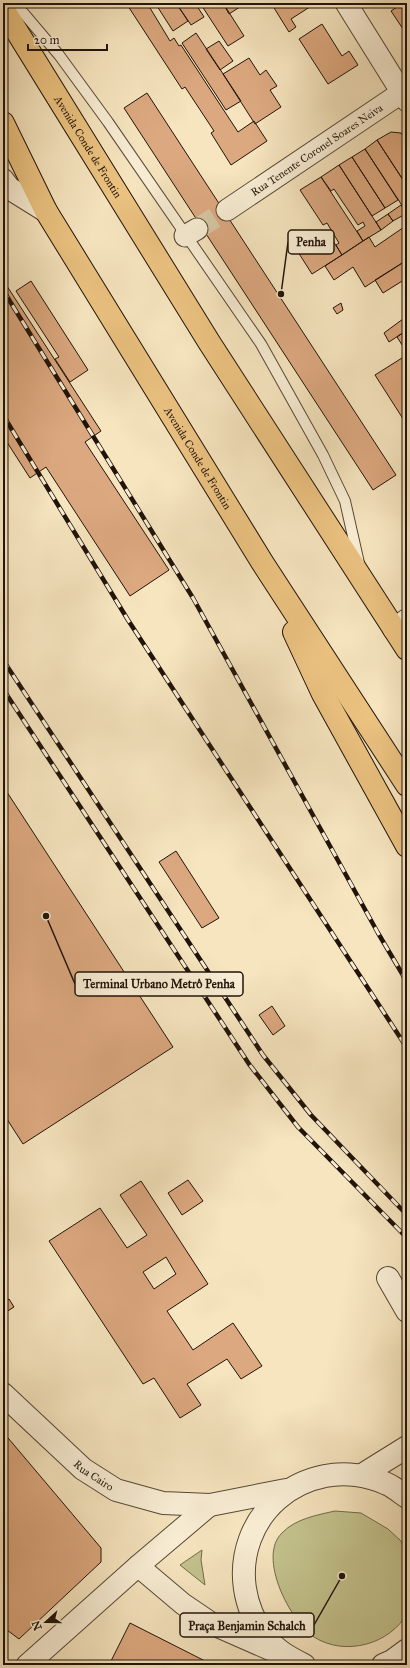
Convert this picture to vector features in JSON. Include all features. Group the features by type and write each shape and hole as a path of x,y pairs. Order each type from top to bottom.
{"highway":[{"name":"Avenida Conde de Frontin","path":"3,8 209,342 363,579 400,624 407,649"},
{"name":"Avenida Conde de Frontin","path":"3,123 46,211 262,562 407,785"},
{"path":"262,562 323,694 407,846"}],"street":[{"path":"346,3 405,94"},
{"name":"Rua Tenente Coronel Soares Neiva","path":"227,210 405,94"},
{"path":"3,180 9,188 46,211"},
{"path":"388,1278 407,1311"},
{"name":"Rua Cairo","path":"3,1394 83,1469 116,1490 163,1503 210,1506 287,1490"},
{"path":"362,1475 407,1447"},
{"path":"295,1661 266,1637 251,1614 244,1587 244,1559 252,1532 266,1508 287,1490 310,1479 330,1475 362,1475 387,1484 407,1497"},
{"path":"27,1665 138,1566 210,1506"},
{"path":"138,1566 184,1604 214,1625 295,1661"},
{"path":"383,1665 392,1661 407,1650"}],"lane":[{"path":"15,3 59,56 191,232 261,344 323,455 345,501 363,579"}],"shaded area":[{"path":"335,1511 361,1513 388,1529 400,1540 407,1551 407,1613 400,1624 390,1633 366,1644 339,1646 326,1643 314,1637 295,1617 280,1588 275,1572 273,1557 275,1544 282,1533 293,1524 300,1521"},
{"path":"202,1550 201,1560 205,1585 180,1565"}],"building":[{"path":"126,3 147,3 170,41 174,38 179,46 181,45 238,132 254,121 267,141 231,165 211,133 214,131 185,87 182,89"},
{"path":"155,3 176,3 188,21 173,31"},
{"path":"176,3 195,3 204,17 191,25"},
{"path":"200,3 223,3 244,36 228,46"},
{"path":"223,3 246,3 229,14"},
{"path":"271,3 316,3 291,19 296,27 289,32"},
{"path":"403,3 407,3 407,27 403,29 391,11"},
{"path":"322,24 342,56 349,51 358,65 328,84 299,39"},
{"path":"196,33 241,101 226,110 182,43"},
{"path":"219,41 233,61 220,70 206,49"},
{"path":"249,58 260,75 266,70 277,86 270,90 281,107 255,124 223,74"},
{"path":"147,93 396,475 373,490 124,108"},
{"path":"391,132 401,133 407,142 407,186 377,140"},
{"path":"377,140 407,186 407,213 365,149"},
{"path":"365,149 398,200 385,208 352,157"},
{"path":"352,157 385,208 372,216 339,165"},
{"path":"339,165 381,230 363,241 357,231 365,226 363,222 358,225 334,189 331,191 321,177"},
{"path":"321,177 363,241 342,255 336,245 339,243 327,223 323,225 300,190"},
{"path":"401,205 407,213 393,221 388,214"},
{"path":"388,214 393,221 381,230 376,222"},
{"path":"407,225 407,260 365,287 353,267 334,280 325,266 369,237 375,247"},
{"path":"328,233 342,255 312,274 298,252"},
{"path":"407,260 407,278 383,293 375,280"},
{"path":"3,280 101,431 85,442 169,570 130,596 46,467 30,478 3,436"},
{"path":"31,281 88,370 70,382 55,359 59,357 16,291"},
{"path":"341,303 343,310 337,314 333,308"},
{"path":"407,316 407,330 389,342 384,333"},
{"path":"407,330 407,350 406,351 397,337"},
{"path":"402,358 407,365 407,425 375,375"},
{"path":"3,786 173,1047 23,1144 3,1113"},
{"path":"176,851 219,918 202,928 159,862"},
{"path":"272,1006 285,1026 273,1035 259,1015"},
{"path":"188,1180 203,1201 182,1215 168,1193"},
{"path":"141,1181 208,1284 167,1311 193,1350 233,1323 262,1366 241,1379 227,1359 187,1384 201,1405 180,1418 154,1378 143,1384 49,1241 100,1208 127,1248 147,1235 120,1195","holes":["166,1257 176,1274 154,1289 143,1272"]},
{"path":"9,1299 14,1307 3,1314 3,1303"},
{"path":"3,1432 101,1548 101,1562 19,1639 3,1627"},
{"path":"130,1623 209,1663 208,1665 109,1665"}],"tunnel":[{"path":"197,229 227,210"}],"railway":[{"path":"3,290 193,598 378,933 407,982"},
{"path":"3,415 128,620 407,1048"},
{"path":"3,660 263,1055 311,1115 407,1215"},
{"path":"3,689 249,1064 298,1127 407,1238"}],"place":[{"name":"Penha","path":"281,294"},
{"name":"Terminal Urbano Metrô Penha","path":"46,916"},
{"name":"Praça Benjamin Schalch","path":"342,1576"}]}
